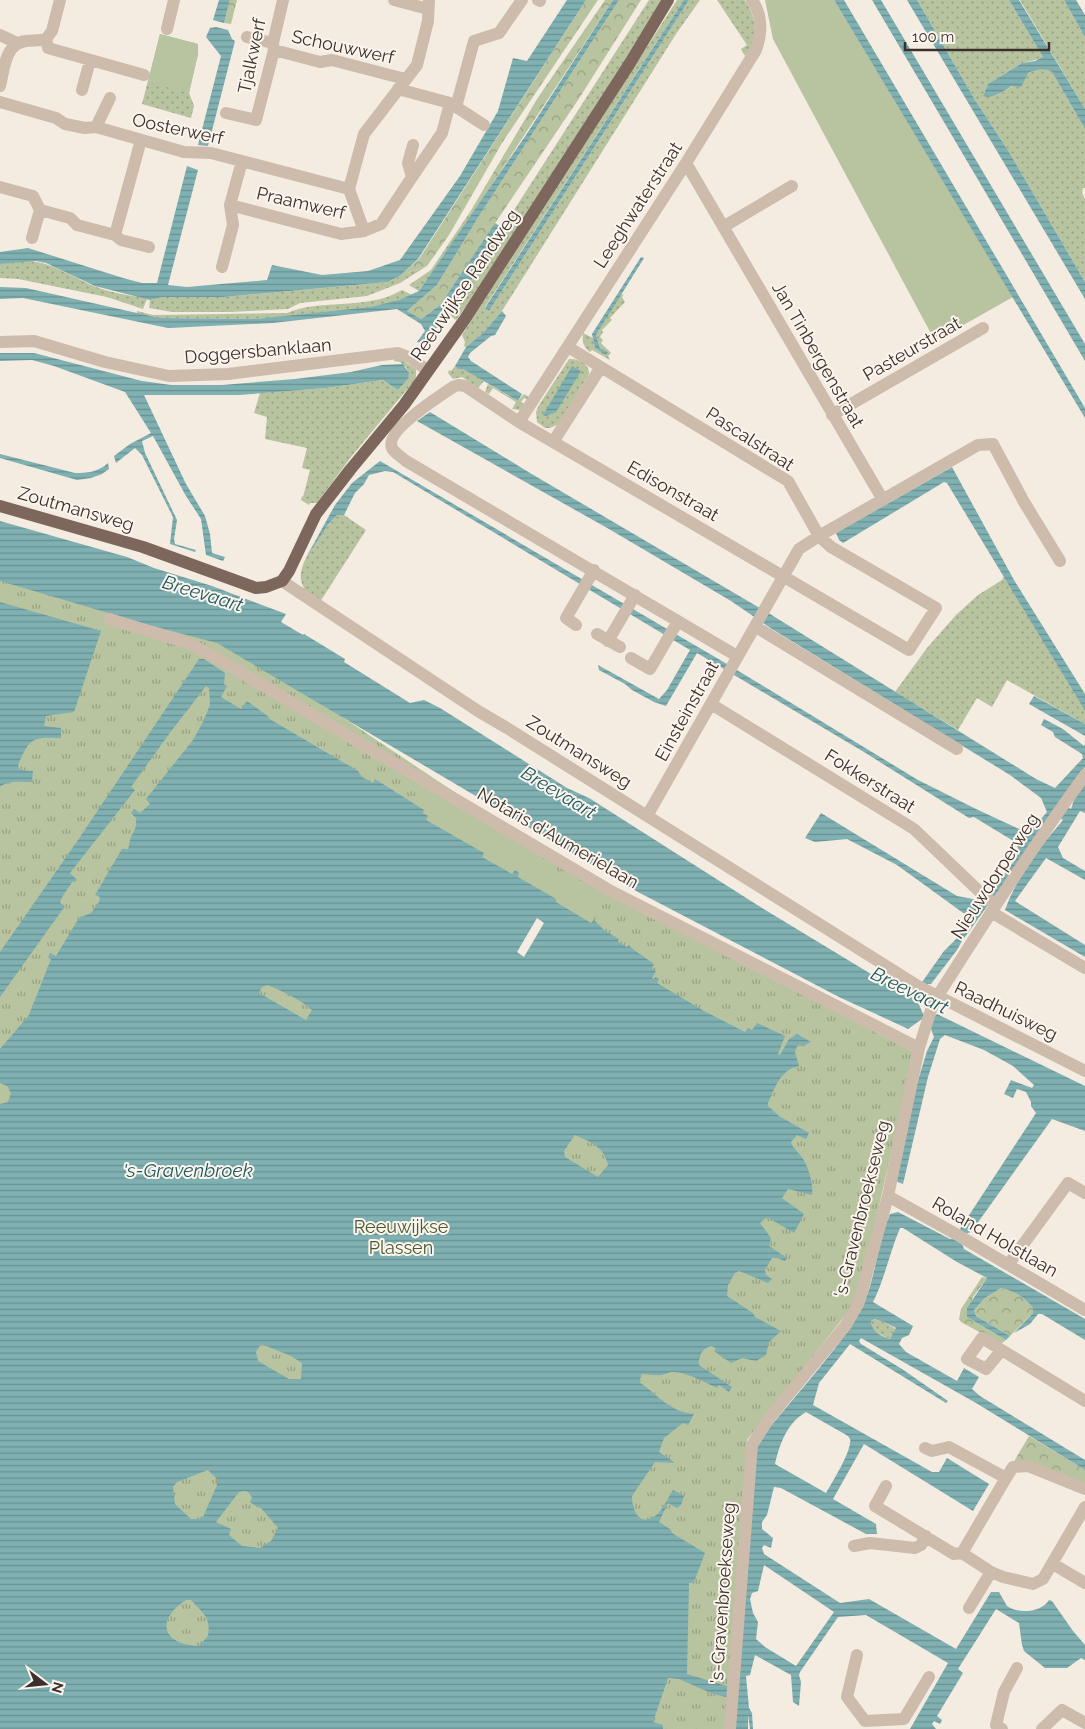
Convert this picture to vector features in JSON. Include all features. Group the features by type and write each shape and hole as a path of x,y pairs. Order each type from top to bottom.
{"main road":[{"name":"Reeuwijkse Randweg","path":"282,581 289,571 316,514 404,405 485,290 668,0"},
{"name":"Zoutmansweg","path":"0,506 143,547 154,555 168,561 195,565 256,588 266,587 282,581"}],"street":[{"path":"0,86 9,51 16,43 27,40 38,41 46,39 52,31 60,0"},
{"path":"167,29 174,0"},
{"name":"Tjalkwerf","path":"226,113 256,120 282,0"},
{"path":"394,0 428,4 428,21 417,65 364,134 349,189 364,231 381,224 442,133 474,41 499,33 522,0"},
{"name":"Leeghwaterstraat","path":"520,422 756,50 761,25 759,14 752,0"},
{"path":"0,35 16,43"},
{"name":"Schouwwerf","path":"247,37 320,62 332,60 402,84 453,105 484,125"},
{"path":"46,39 48,48 144,75"},
{"path":"82,90 90,61"},
{"path":"96,127 110,98"},
{"name":"Oosterwerf","path":"0,102 56,118 65,124 85,128 96,127 184,152 211,153 349,189"},
{"path":"115,235 141,140"},
{"path":"412,177 408,163 413,145"},
{"name":"Praamwerf","path":"222,266 233,225 230,205 242,162"},
{"name":"Jan Tinbergenstraat","path":"686,163 882,500"},
{"path":"723,227 792,186"},
{"path":"0,188 33,196 40,210 32,238"},
{"name":"Praamwerf","path":"230,205 341,234 364,231"},
{"path":"40,210 70,218 76,225 115,235 121,240 149,247"},
{"name":"Pasteurstraat","path":"832,414 984,328"},
{"name":"Doggersbanklaan","path":"0,342 34,341 105,362 169,376 228,374 398,353 411,358 428,371"},
{"name":"Pascalstraat","path":"568,347 788,481 819,536 831,546 936,608"},
{"path":"553,442 601,367"},
{"name":"Edisonstraat","path":"392,447 390,442 404,423 452,386 465,386 553,442 909,650 936,608"},
{"path":"735,659 799,549 978,445 993,444 1024,502 1060,561"},
{"name":"Einsteinstraat","path":"392,447 406,461 588,580 672,630 735,659 647,816"},
{"path":"576,625 566,618 588,580"},
{"name":"Zoutmansweg","path":"282,581 478,711 937,997"},
{"path":"620,647 602,638 629,605"},
{"name":"Notaris d'Aumerielaan","path":"109,619 188,643 214,656 609,890 919,1048"},
{"path":"760,619 957,749"},
{"path":"631,658 650,669 672,630"},
{"name":"Fokkerstraat","path":"711,704 914,829 991,904 1025,932 1085,968"},
{"name":"Nieuwdorperweg","path":"937,997 991,904 1085,775"},
{"name":"'s-Gravenbroekseweg","path":"730,1729 752,1446 770,1417 846,1325 859,1302 888,1196 919,1048 937,997"},
{"name":"Raadhuisweg","path":"937,997 1085,1071"},
{"path":"1008,1265 1068,1183 1085,1192"},
{"name":"Roland Holstlaan","path":"888,1196 1085,1310"},
{"path":"1001,1351 1085,1401"},
{"path":"925,1448 932,1451 949,1447 1006,1478"},
{"path":"962,1553 1013,1467 1028,1466 1085,1489"},
{"path":"886,1486 875,1506 954,1554 962,1553 1003,1577 1033,1584 1043,1579 1085,1508"},
{"path":"854,1546 870,1543 915,1548 921,1545 926,1536"},
{"path":"1053,1564 1085,1583"},
{"path":"969,1608 992,1572"},
{"path":"857,1655 846,1697 862,1725 904,1719 929,1677"},
{"path":"1002,1729 996,1725 1004,1692 1017,1668"},
{"path":"1042,1729 1062,1710 1085,1723"}],"green space":[{"path":"230,0 237,0 231,24 224,23"},
{"path":"586,0 598,0 502,143 449,235 427,266 401,275 419,259"},
{"path":"605,0 613,0 472,215 470,212 537,99"},
{"path":"619,0 641,0 580,97 440,305 421,319 408,312 437,285 479,216"},
{"path":"649,0 661,0 629,57 492,271 456,320 448,314 454,309 514,210"},
{"path":"677,0 684,0 485,307 489,311 689,0 700,0 676,34 502,311 483,333 466,347 464,346 465,342 462,335"},
{"path":"717,0 745,0 748,5 753,16 755,34 751,47 745,56 741,49 747,45"},
{"path":"765,0 834,0 1013,297 935,341 773,39"},
{"path":"917,0 1009,0 1043,58 1022,63 988,84 983,96 997,95 1023,80 1028,73 1038,69 1047,69 1052,72 1085,129 1085,188 1083,188 1082,193 1085,199 1085,282 1009,152 975,100"},
{"path":"1020,0 1064,0 1085,37 1085,109"},
{"path":"160,34 198,44 198,54 189,93 194,106 191,118 142,104"},
{"path":"160,34 198,44 198,54 189,93 148,82"},
{"path":"470,212 472,215 419,291 409,285 431,270"},
{"path":"18,261 49,265 100,288 147,299 143,309 107,297 18,279 0,278 0,264"},
{"path":"427,266 400,283 367,296 300,303 288,309 172,312 149,308 150,300 163,297 223,297 388,282 401,275"},
{"path":"402,290 412,295 399,300 393,309 256,319 145,318 137,315 137,311 153,315 287,313 315,306 360,303 388,296"},
{"path":"624,294 622,297 625,302 610,318 612,320 602,330 603,332 600,337 603,340 601,343 611,353 608,356 610,360 592,350 590,352 586,348 583,333 593,338 595,348 607,352 600,348 596,335 620,295"},
{"path":"395,358 399,358 416,369 414,381 351,457 317,503 310,503 309,505 301,500 310,470 302,468 307,448 265,439 267,417 254,413 260,393 326,388 383,380 398,390 408,379 407,368 400,362 394,361"},
{"path":"569,359 583,362 588,367 589,374 559,424 545,428 537,422 536,412"},
{"path":"455,366 484,381 478,388 462,377 453,379 448,373"},
{"path":"488,384 518,401 524,394 529,397 528,400 524,398 521,402 527,406 519,410 512,409 516,402 493,388 489,394 485,392"},
{"path":"337,515 344,515 366,530 320,602 304,588 301,578 302,568 311,548"},
{"name":"'s-Gravenbroek","path":"0,570 215,632 604,892 914,1052 858,1299 747,1440 726,1729 0,1729"},
{"path":"1004,576 1085,711 1085,724 1007,680 992,707 977,698 958,730 895,692 927,648 956,615 978,595 1002,580"},
{"path":"418,791 436,802 440,795 515,841 518,848 568,878 572,876 606,897 591,923 556,902 556,899 517,877 519,873 515,870 513,874 482,857 483,853 426,819 412,802"},
{"path":"982,1277 987,1278 973,1297 967,1317 1006,1340 1001,1344 961,1322 959,1319 961,1309"},
{"path":"1001,1288 1019,1295 1033,1308 1033,1313 1010,1336 976,1316 974,1310 985,1298"},
{"path":"873,1319 884,1322 896,1329 890,1339 873,1328 871,1321"},
{"path":"1029,1436 1085,1470 1085,1486 1069,1479 1011,1469"}],"water":[{"path":"219,0 230,0 224,23 213,20"},
{"path":"567,0 586,0 418,259 401,275 388,282 223,297 163,297 150,300 95,286 46,263 36,261 0,264 0,252 28,248 123,278 142,283 157,283 187,166 198,170 168,285 187,287 267,280 272,265 322,275 368,271 400,260 460,176 498,111 513,58 527,61"},
{"path":"613,0 619,0 479,216 437,285 407,311 421,319 440,305 495,223 503,228 454,309 442,320 425,344 417,342 425,331 421,324 397,309 273,323 168,328 23,298 0,299 0,287 26,288 159,318 256,319 371,307 399,300 419,291 526,135"},
{"path":"684,0 689,0 489,311 485,308"},
{"path":"834,0 844,0 1085,408 1085,418"},
{"path":"872,0 881,0 1085,344 1085,361"},
{"path":"907,0 917,0 975,100 1009,152 1085,282 1085,299"},
{"path":"1009,0 1019,0 1085,109 1085,129 1052,72 1049,70 1028,73 1021,87 1012,86 995,95 983,96 988,84 1022,63 1035,61 1043,57"},
{"path":"1064,0 1076,0 1085,15 1085,37"},
{"path":"216,27 228,30 235,41 208,146 198,145 221,56 206,37 210,28"},
{"path":"641,257 644,258 596,335 600,348 608,352 606,355 595,348 592,334"},
{"path":"502,311 506,316 495,335 491,336 470,353 468,357 471,361 522,394 518,401 455,366 466,347 483,333"},
{"path":"0,353 34,353 142,381 171,385 222,385 295,379 351,372 382,365 403,364 409,373 408,379 398,390 383,380 326,388 239,395 144,395 186,484 205,516 210,534 212,553 225,557 223,561 206,555 201,519 153,436 142,441 145,453 177,520 175,544 196,550 195,552 170,544 173,517 142,455 135,448 116,463 114,456 130,444 151,433 125,392 32,360 0,361"},
{"path":"572,366 581,371 556,412 546,416 543,415"},
{"name":"'s-Gravenbroek","path":"430,412 770,614 1036,779 1055,788 1083,758 1082,754 1055,737 1053,732 1041,725 1044,719 1063,729 1084,746 1085,744 1085,767 1061,803 1071,809 1075,797 1085,782 1085,813 1080,811 1058,847 1063,858 1085,871 1085,880 1046,858 1015,901 1085,945 1085,957 1005,910 1023,874 1038,851 1063,820 1054,814 957,950 931,984 928,984 920,996 919,1002 924,1015 935,1016 937,1014 1085,1086 1085,1131 1052,1119 971,1232 965,1234 961,1241 964,1249 1085,1319 1085,1340 1042,1314 1038,1314 1030,1324 1014,1333 1033,1313 1033,1308 1019,1295 1001,1288 985,1298 974,1310 976,1316 1010,1336 1006,1340 967,1317 967,1308 987,1278 957,1262 903,1228 900,1228 873,1302 913,1326 909,1335 902,1338 899,1344 906,1352 957,1381 964,1368 979,1377 972,1389 980,1396 1085,1460 1085,1470 976,1403 861,1338 859,1341 861,1344 902,1369 948,1401 946,1403 850,1344 819,1383 813,1405 932,1472 939,1472 947,1458 989,1484 973,1511 864,1444 833,1499 876,1524 877,1534 866,1534 781,1488 774,1487 767,1515 762,1522 762,1529 773,1538 771,1548 764,1545 762,1548 764,1554 840,1603 869,1599 956,1649 991,1592 999,1592 1007,1606 1023,1611 1041,1608 1049,1600 1052,1601 1085,1645 1085,1660 1081,1658 1067,1668 1045,1668 1024,1651 1019,1623 996,1609 958,1669 963,1673 937,1716 942,1720 940,1724 934,1721 932,1724 936,1729 910,1729 948,1663 866,1615 838,1617 800,1672 799,1706 793,1702 791,1675 755,1655 750,1675 746,1676 753,1729 750,1729 748,1715 748,1729 736,1729 730,1698 713,1694 679,1679 668,1678 653,1722 663,1725 663,1729 0,1729 0,1104 8,1102 11,1093 7,1086 0,1083 0,1049 29,1015 51,959 48,958 50,953 56,956 79,918 91,913 99,902 100,897 95,895 122,849 128,849 136,826 136,818 131,813 134,809 140,813 150,804 146,799 193,740 210,705 209,688 206,686 169,734 131,787 135,790 70,873 77,880 73,881 62,897 60,903 65,906 0,997 0,952 78,840 199,659 204,659 225,673 224,684 227,686 221,697 241,709 247,701 268,718 358,771 362,777 373,783 375,779 424,810 423,813 428,816 426,820 484,853 482,857 512,874 515,870 519,873 518,877 556,899 556,902 591,923 594,920 604,930 619,939 618,942 627,947 629,945 654,964 652,968 656,971 652,978 659,979 657,983 704,1011 745,1032 748,1028 752,1030 757,1023 785,1036 778,1054 780,1055 789,1039 797,1034 811,1042 803,1046 798,1044 795,1052 799,1066 787,1071 779,1080 768,1106 779,1116 809,1133 806,1139 797,1135 791,1142 807,1166 812,1195 788,1189 782,1198 804,1214 794,1233 767,1217 760,1223 771,1238 769,1246 787,1258 785,1261 772,1258 765,1270 766,1275 772,1279 768,1283 739,1271 735,1273 728,1285 727,1296 753,1313 755,1317 781,1331 769,1342 766,1355 756,1361 742,1358 731,1363 714,1351 716,1348 711,1346 703,1351 699,1359 699,1365 732,1387 729,1392 719,1385 717,1388 677,1372 660,1375 642,1374 639,1382 671,1407 694,1414 688,1425 683,1423 664,1438 659,1452 674,1463 655,1462 632,1496 635,1511 641,1518 649,1519 658,1514 673,1490 684,1496 681,1505 677,1508 668,1503 659,1522 670,1529 672,1533 705,1553 694,1582 689,1583 687,1674 730,1687 755,1454 759,1440 828,1357 846,1334 861,1310 870,1286 882,1237 890,1214 898,1212 950,1239 956,1238 1036,1113 1031,1106 1026,1092 1017,1089 1013,1098 1004,1094 1011,1080 1032,1088 1034,1085 1013,1066 984,1050 945,1035 940,1039 928,1077 903,1184 895,1181 917,1084 927,1051 934,1037 931,1029 922,1019 908,1029 839,997 638,892 217,643 0,581 0,521 127,557 286,614 281,622 345,659 344,662 410,703 424,700 440,708 567,788 589,798 762,908 909,997 913,995 944,951 958,937 966,915 897,865 847,839 815,842 805,838 821,813 957,896 984,901 1015,860 1019,850 1015,842 974,817 969,818 864,752 697,653 666,706 632,690 625,684 599,670 598,665 659,699 667,690 690,650 393,472 385,471 369,475 364,484 355,493 344,515 337,515 307,556 335,505 352,483 380,461 727,664 918,780 1019,829 1033,820 1041,819 1047,812 1041,798 1010,775 772,629 731,601 609,529 417,421","holes":["267,985 302,1002 312,1010 306,1020 259,993 262,987","575,1135 600,1149 608,1165 598,1177 565,1157 564,1151","874,1319 896,1328 890,1339 878,1333 871,1321","261,1344 291,1356 302,1363 301,1379 289,1379 258,1361 256,1352","806,1412 848,1436 850,1439 844,1461 826,1493 775,1464 785,1434 794,1422","208,1470 217,1479 217,1485 203,1517 198,1519 191,1519 175,1504 173,1487 177,1482","244,1491 248,1492 252,1497 250,1502 261,1508 278,1528 271,1541 260,1548 242,1546 229,1535 231,1529 216,1522 239,1492","764,1565 834,1612 796,1666 765,1647 756,1639 758,1622 753,1613 750,1599 752,1593 758,1591","186,1600 191,1600 207,1620 208,1636 199,1646 187,1645 170,1636 167,1630 170,1615 176,1608"]},
{"path":"0,454 75,473 93,471 108,463 109,469 91,478 77,480 0,458"},
{"path":"952,467 1014,580 1085,694 1085,711 947,483 944,482 843,543 839,540 836,533"},
{"path":"0,602 101,631 74,712 46,716 44,726 61,728 61,738 37,739 29,744 18,765 20,770 33,771 32,782 11,782 0,787"},
{"path":"1034,696 1085,724 1085,736 1029,704"}],"pier":[{"path":"537,918 544,923 524,957 517,952"}],"water label":[{"name":"Breevaart","path":"203,593"},
{"name":"Breevaart","path":"559,792"},
{"name":"Breevaart","path":"910,990"}],"park label":[{"name":"Reeuwijkse Plassen","path":"401,1237"}]}
